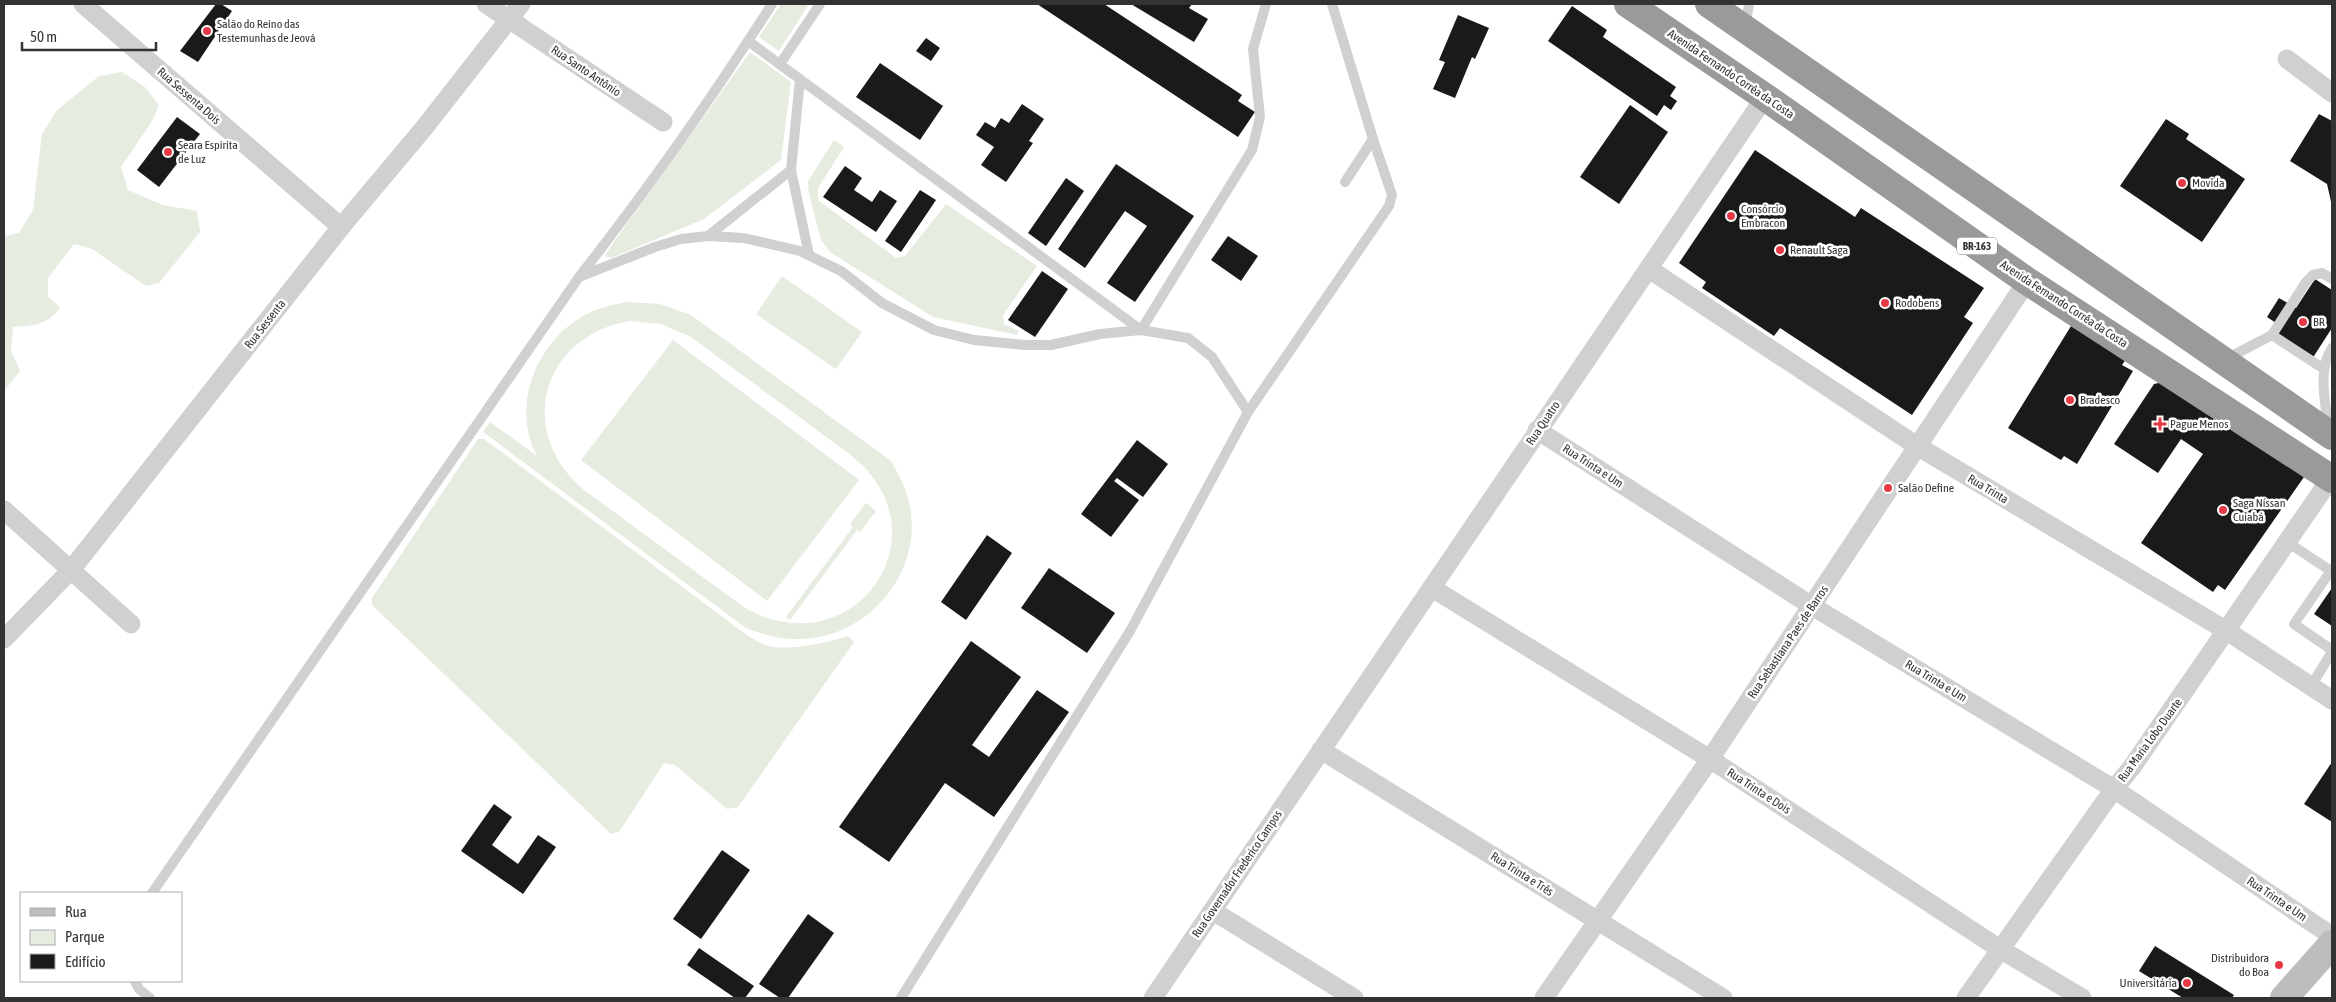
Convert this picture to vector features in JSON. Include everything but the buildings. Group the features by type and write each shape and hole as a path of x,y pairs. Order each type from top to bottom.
{"highway":[{"name":"Avenida Fernando Corrêa da Costa","path":"1628,4 1765,97 2027,281 2331,478"},
{"path":"1712,4 1747,16 2223,361 2330,434"}],"street":[{"name":"Rua Sessenta Dois","path":"83,4 341,227"},
{"name":"Rua Santo Antônio","path":"486,4 663,122"},
{"name":"Rua Sessenta","path":"4,639 71,570 341,227 424,128 521,4"},
{"path":"2287,59 2332,93"},
{"name":"Rua Quatro","path":"1321,750 1765,97"},
{"name":"Rua Trinta","path":"1649,269 1916,446 2227,631 2332,700"},
{"name":"Rua Sebastiana Paes de Barros","path":"1544,998 1710,758 2027,281"},
{"name":"Rua Trinta e Um","path":"1537,430 1812,606 2114,788 2332,936"},
{"name":"Rua Maria Lobo Duarte","path":"1966,998 2114,788 2132,767 2331,478"},
{"path":"4,510 131,624"},
{"name":"Rua Trinta e Dois","path":"1432,588 1710,758 2000,949 2082,998"},
{"name":"Rua Governador Frederico Campos","path":"1153,998 1321,750"},
{"name":"Rua Trinta e Três","path":"1321,750 1723,998"},
{"path":"1213,911 1354,998"},
{"path":"2284,998 2332,944"}],"lane":[{"path":"153,892 579,277 644,195 772,4"},
{"path":"780,64 820,4"},
{"path":"1141,330 1252,150 1260,117 1253,49 1266,4"},
{"path":"902,998 1130,631 1248,412 1389,206 1392,195 1332,4"},
{"path":"748,41 1141,330"},
{"path":"800,79 791,170 809,255"},
{"path":"1345,182 1373,139"},
{"path":"708,236 791,170"},
{"path":"579,277 655,246 681,239 708,236 744,238 800,251 841,271 882,303 934,330 974,340 1025,345 1051,345 1100,334 1141,330 1188,338 1212,357 1248,412"},
{"path":"2223,361 2272,334 2306,282 2313,275 2322,273 2332,280"},
{"path":"2272,334 2324,369"},
{"path":"2330,434 2324,369 2325,358 2332,348"},
{"path":"2287,542 2332,570 2294,624 2332,651 2311,686"},
{"path":"136,982 150,998"}],"green space":[{"path":"781,4 809,4 779,51 759,37"},
{"path":"750,52 791,82 781,160 704,219 611,258 604,256"},
{"path":"122,72 145,87 159,105 152,121 121,167 128,190 163,205 197,211 200,232 159,283 146,286 92,249 74,244 48,278 48,296 60,308 50,318 40,324 13,327 11,350 20,371 4,391 4,236 19,233 33,210 42,134 57,110 99,76"},
{"path":"834,140 844,147 818,188 818,200 896,258 905,256 946,204 1037,266 1003,315 1004,324 1019,331 1017,335 933,317 830,252 821,240 809,194 808,181"},
{"path":"782,276 862,332 836,369 756,314"},
{"path":"627,302 660,304 691,315 891,461 909,500 912,532 907,557 897,580 883,600 865,617 843,629 820,637 782,638 746,628 483,432 490,422 537,456 526,418 527,398 532,379 540,361 551,344 564,330 580,318 597,310","holes":["629,321 661,324 691,337 852,456 879,487 891,521 889,554 876,584 853,607 822,621 785,622 745,608 584,490 563,467 550,441 545,415 548,390 558,366 575,346 599,330"]},
{"path":"673,340 859,480 767,601 581,460"},
{"path":"478,439 484,439 757,641 765,645 784,648 818,644 848,636 854,642 738,807 727,809 675,765 664,763 619,832 611,834 372,605 372,598"},
{"path":"866,503 876,511 860,532 857,530 790,620 786,617 853,527 850,524"}],"place":[{"name":"Salão do Reino das Testemunhas de Jeová","path":"207,31"},
{"name":"Seara Espirita de Luz","path":"168,152"},
{"name":"Movida","path":"2182,183"},
{"name":"Consórcio Embracon","path":"1731,216"},
{"name":"Renault Saga","path":"1780,250"},
{"name":"Rodobens","path":"1885,303"},
{"name":"BR","path":"2303,322"},
{"name":"Bradesco","path":"2070,400"},
{"name":"Pague Menos","path":"2160,424"},
{"name":"Salão Define","path":"1888,488"},
{"name":"Saga Nissan Cuiabá","path":"2223,510"},
{"name":"Distribuidora do Boa","path":"2279,965"},
{"name":"Universitária","path":"2187,983"}]}
